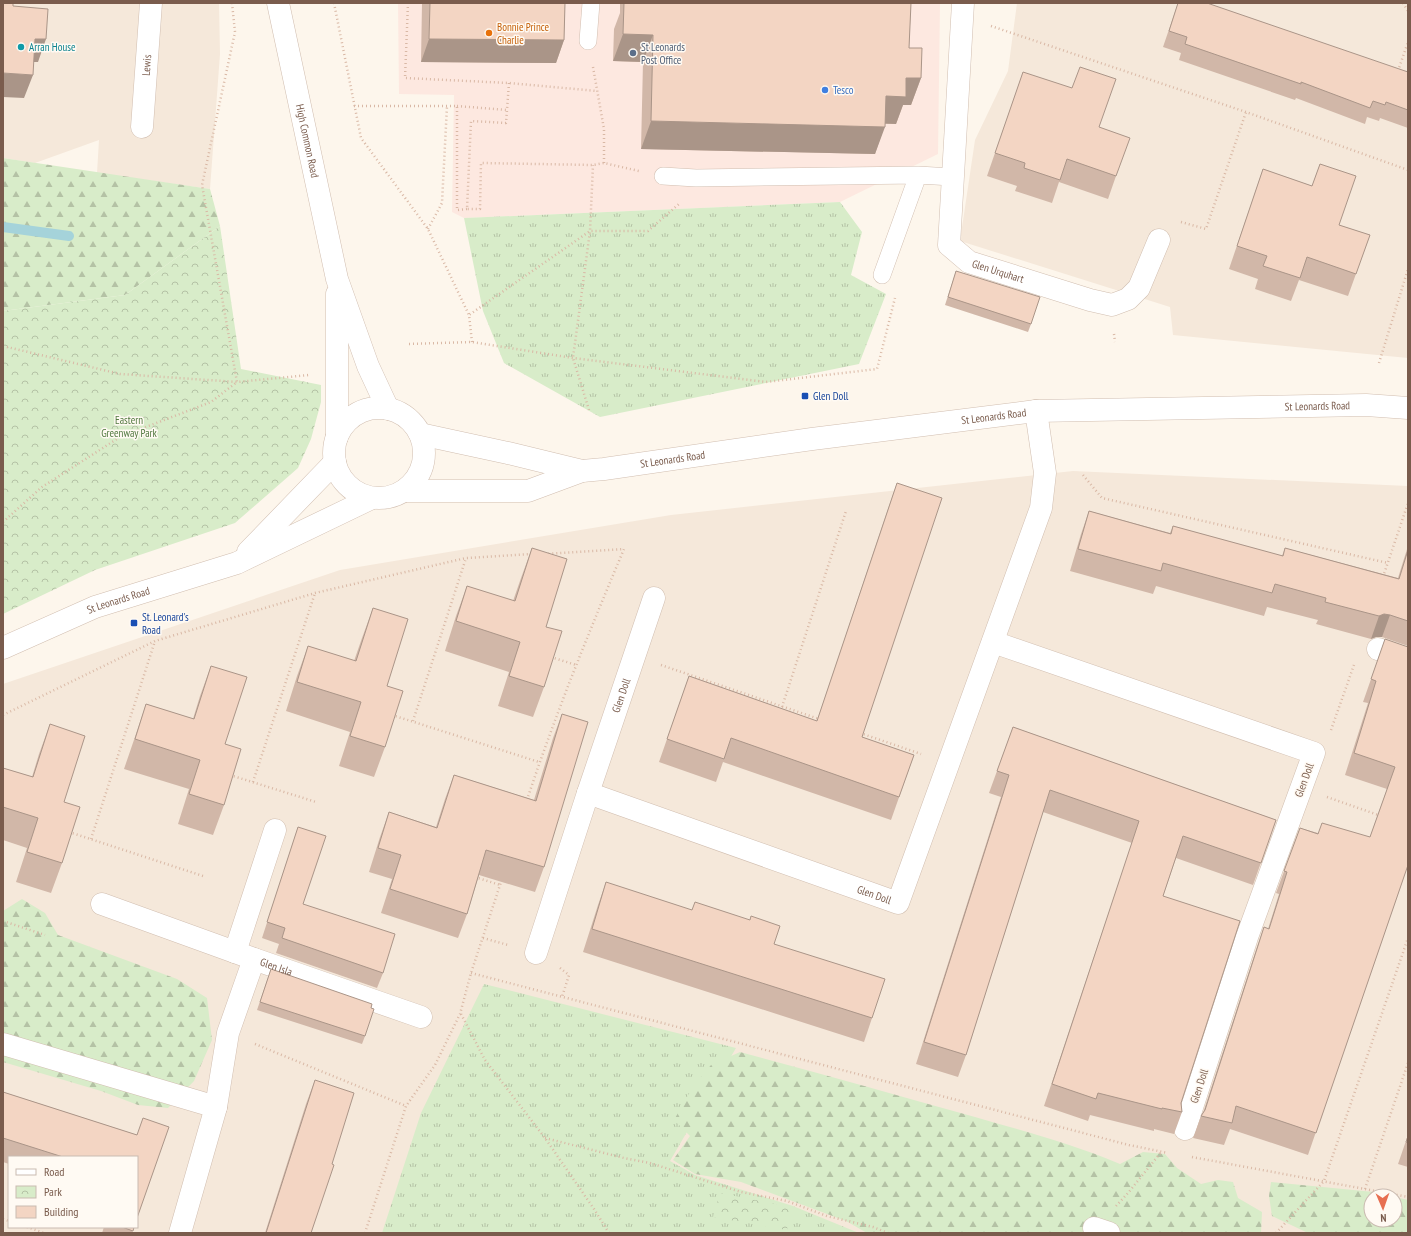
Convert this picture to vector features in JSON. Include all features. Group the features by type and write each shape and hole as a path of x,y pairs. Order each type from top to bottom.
{"street":[{"name":"Lewis","path":"142,127 151,3"},
{"name":"High Common Road","path":"278,3 337,279 368,366 388,409"},
{"name":"Glen Urquhart","path":"963,10 949,245 969,262 1112,305 1128,299 1139,288 1159,240"},
{"name":"High Common Road","path":"337,279 337,437"},
{"name":"St Leonards Road","path":"420,434 582,471 604,470 812,439 1036,411 1366,405 1408,408"},
{"path":"372,409 388,409 401,414 412,422 420,434 424,446 424,459 420,472 413,483 404,491 394,496 372,498 359,494 348,486 339,475 335,462 334,449 337,437 345,423 357,414 372,409"},
{"name":"Glen Doll","path":"588,793 898,903 1041,508 1045,473 1036,411"},
{"name":"St Leonards Road","path":"237,563 335,462"},
{"name":"St Leonards Road","path":"404,491 528,491 582,471"},
{"name":"St Leonards Road","path":"3,648 95,607 237,563 372,498"},
{"name":"Glen Doll","path":"536,953 654,598"},
{"name":"Glen Doll","path":"993,642 1314,753 1247,937 1185,1129"},
{"path":"1378,649 1408,659"},
{"path":"102,904 244,955 275,830"},
{"name":"Glen Isla","path":"180,1233 216,1107 228,1033 244,955 421,1017"},
{"path":"3,1044 216,1107"}],"lane":[{"path":"588,41 591,3"},
{"path":"663,176 696,178 918,175 952,177"},
{"path":"882,275 918,175"}],"path":[{"path":"232,3 235,32 202,185 237,382"},
{"path":"334,3 361,138 428,229 469,315 472,342"},
{"path":"408,3 404,78 509,83 597,90"},
{"path":"1403,3 1408,11"},
{"path":"963,10 1408,170"},
{"path":"588,41 604,129 604,163"},
{"path":"1396,78 1408,42"},
{"path":"467,209 470,121 506,123 509,83"},
{"path":"354,106 457,106 507,110"},
{"path":"428,229 442,203 447,106"},
{"path":"457,106 457,210 480,209 481,163 604,163 663,176"},
{"path":"1159,240 1169,218 1206,229 1246,112"},
{"path":"589,410 573,358 590,231 593,164"},
{"path":"469,315 590,231 648,231 678,206 696,178"},
{"path":"1378,362 1408,269"},
{"path":"409,344 472,342 573,358 766,382 878,369 896,295"},
{"path":"3,346 120,374 237,382 313,375"},
{"path":"3,522 42,487 120,437 211,402 237,382"},
{"path":"1083,475 1102,498 1388,563"},
{"path":"1383,578 1408,503"},
{"path":"782,707 846,511"},
{"path":"526,805 540,762 576,665 624,549 545,554"},
{"path":"3,715 155,640 315,593 466,558 537,554"},
{"path":"413,721 466,558"},
{"path":"253,782 315,593"},
{"path":"90,839 155,640"},
{"path":"547,656 576,665"},
{"path":"634,656 820,720"},
{"path":"1331,731 1356,659"},
{"path":"388,713 540,762"},
{"path":"858,733 949,764"},
{"path":"226,773 316,802"},
{"path":"1325,796 1385,817"},
{"path":"64,830 203,876"},
{"path":"472,875 500,885"},
{"path":"365,1233 406,1106 435,1065 460,1014 471,973 502,877"},
{"path":"3,921 44,935"},
{"path":"1276,1233 1324,1181 1408,938"},
{"path":"471,973 1129,1145 1170,1153"},
{"path":"460,1014 485,1060 545,1138 594,1208 609,1233"},
{"path":"228,1033 406,1106"},
{"path":"1364,1188 1408,1063"},
{"path":"1102,1231 1128,1193 1162,1152 1185,1129"},
{"path":"545,1138 650,1163 741,1192 786,1201 827,1216 873,1227 888,1233"},
{"path":"1185,1156 1363,1189"},
{"path":"30,1228 44,1233"}],"shaded area":[{"path":"3,3 219,3 220,54 210,189 97,173 99,140 35,163 3,158"},
{"path":"398,3 940,3 938,154 840,202 464,218 452,212 454,95 399,94"},
{"path":"1017,3 1408,3 1408,358 1173,335 1170,307 960,241 975,140 1008,71"},
{"path":"1073,471 1408,486 1408,1233 3,1233 3,684 340,570 671,515"}],"green space":[{"path":"3,158 210,189 220,226 125,295 3,311"},
{"path":"840,202 862,232 851,275 886,294 859,364 600,417 504,363 483,311 464,218"},
{"name":"Eastern Greenway Park","path":"220,226 241,369 321,385 321,402 311,439 298,468 235,523 95,570 3,614 3,311 125,295"},
{"path":"22,899 45,913 58,935 177,979 207,998 212,1040 194,1081 168,1108 138,1105 101,1091 3,1062 3,911"},
{"path":"484,984 736,1048 670,1161 695,1175 793,1206 859,1233 382,1233 421,1113"},
{"path":"740,1052 1030,1133 1084,1150 1120,1164 1143,1152 1165,1154 1177,1168 1201,1184 1218,1180 1233,1182 1238,1198 1262,1212 1261,1233 1117,1233 1109,1229 1076,1233 867,1233 846,1221 741,1182 695,1174 673,1160 690,1136 674,1120 694,1085 711,1065"},
{"path":"1271,1182 1363,1191 1363,1228 1403,1228 1403,1199 1408,1200 1408,1233 1308,1233 1272,1216 1269,1196"},
{"path":"720,1193 791,1207 787,1230 713,1217"}],"building":[{"path":"3,3 13,3 13,6 48,9 46,39 35,39 33,75 3,73"},
{"path":"430,3 565,3 564,40 429,39"},
{"name":"Tesco","path":"624,3 911,3 909,48 922,48 921,78 906,78 906,97 886,96 885,127 651,121 653,35 623,34"},
{"path":"1178,3 1207,3 1408,72 1408,110 1386,102 1385,105 1373,101 1370,108 1301,82 1301,84 1185,44 1187,37 1169,31"},
{"path":"1080,67 1116,79 1099,127 1130,138 1116,176 1067,159 1060,180 1024,168 1025,163 995,153 1023,72 1072,88"},
{"path":"1320,164 1356,176 1339,225 1370,235 1356,274 1307,257 1300,278 1263,266 1267,256 1237,246 1263,169 1312,186"},
{"path":"956,271 1040,297 1031,324 948,297"},
{"path":"897,483 942,498 862,737 914,755 899,797 731,738 724,759 667,739 689,676 817,721"},
{"path":"1089,511 1171,534 1173,526 1283,556 1285,548 1399,579 1408,550 1408,621 1390,615 1384,614 1379,616 1325,602 1326,598 1275,584 1272,593 1163,563 1161,571 1078,549"},
{"path":"532,548 567,559 546,627 562,631 544,687 509,676 520,642 456,621 467,586 515,601"},
{"path":"373,608 408,619 387,686 403,691 385,747 350,736 361,702 297,682 308,646 356,661"},
{"path":"1385,639 1408,647 1408,865 1316,1133 1236,1106 1232,1123 1201,1116 1205,1110 1264,927 1269,929 1287,872 1284,871 1300,828 1318,834 1322,823 1370,837 1395,767 1354,753 1376,681 1371,679"},
{"path":"211,666 247,677 225,744 241,749 224,805 189,794 200,760 135,739 146,704 194,719"},
{"path":"562,714 588,722 544,867 486,850 467,914 390,889 401,855 378,848 389,812 437,828 454,775 536,801"},
{"path":"50,724 85,736 64,802 80,807 62,863 27,852 38,818 3,807 3,768 33,777"},
{"path":"1013,727 1276,820 1261,863 1183,836 1163,896 1240,921 1181,1103 1182,1112 1162,1109 1098,1093 1096,1099 1052,1084 1139,821 1050,790 966,1055 924,1042 1009,775 997,771"},
{"path":"298,827 326,836 303,904 395,934 383,973 282,938 285,928 267,922"},
{"path":"606,882 692,910 695,902 750,920 751,916 780,926 774,944 885,979 872,1018 592,929"},
{"path":"271,969 372,1004 371,1008 374,1009 365,1036 260,1002"},
{"path":"315,1080 354,1093 332,1164 334,1165 311,1233 266,1233"},
{"path":"3,1092 137,1135 143,1118 169,1127 138,1215 138,1156 60,1156 3,1138"},
{"path":"125,1228 134,1228 133,1231"}],"waterway":[{"path":"3,227 69,236"}],"place":[{"name":"Bonnie Prince Charlie","path":"489,33"},
{"name":"Arran House","path":"21,47"},
{"name":"St Leonards Post Office","path":"633,53"},
{"name":"Tesco","path":"825,90"},
{"name":"Glen Doll","path":"805,396"},
{"name":"St. Leonard's Road","path":"134,623"}]}
